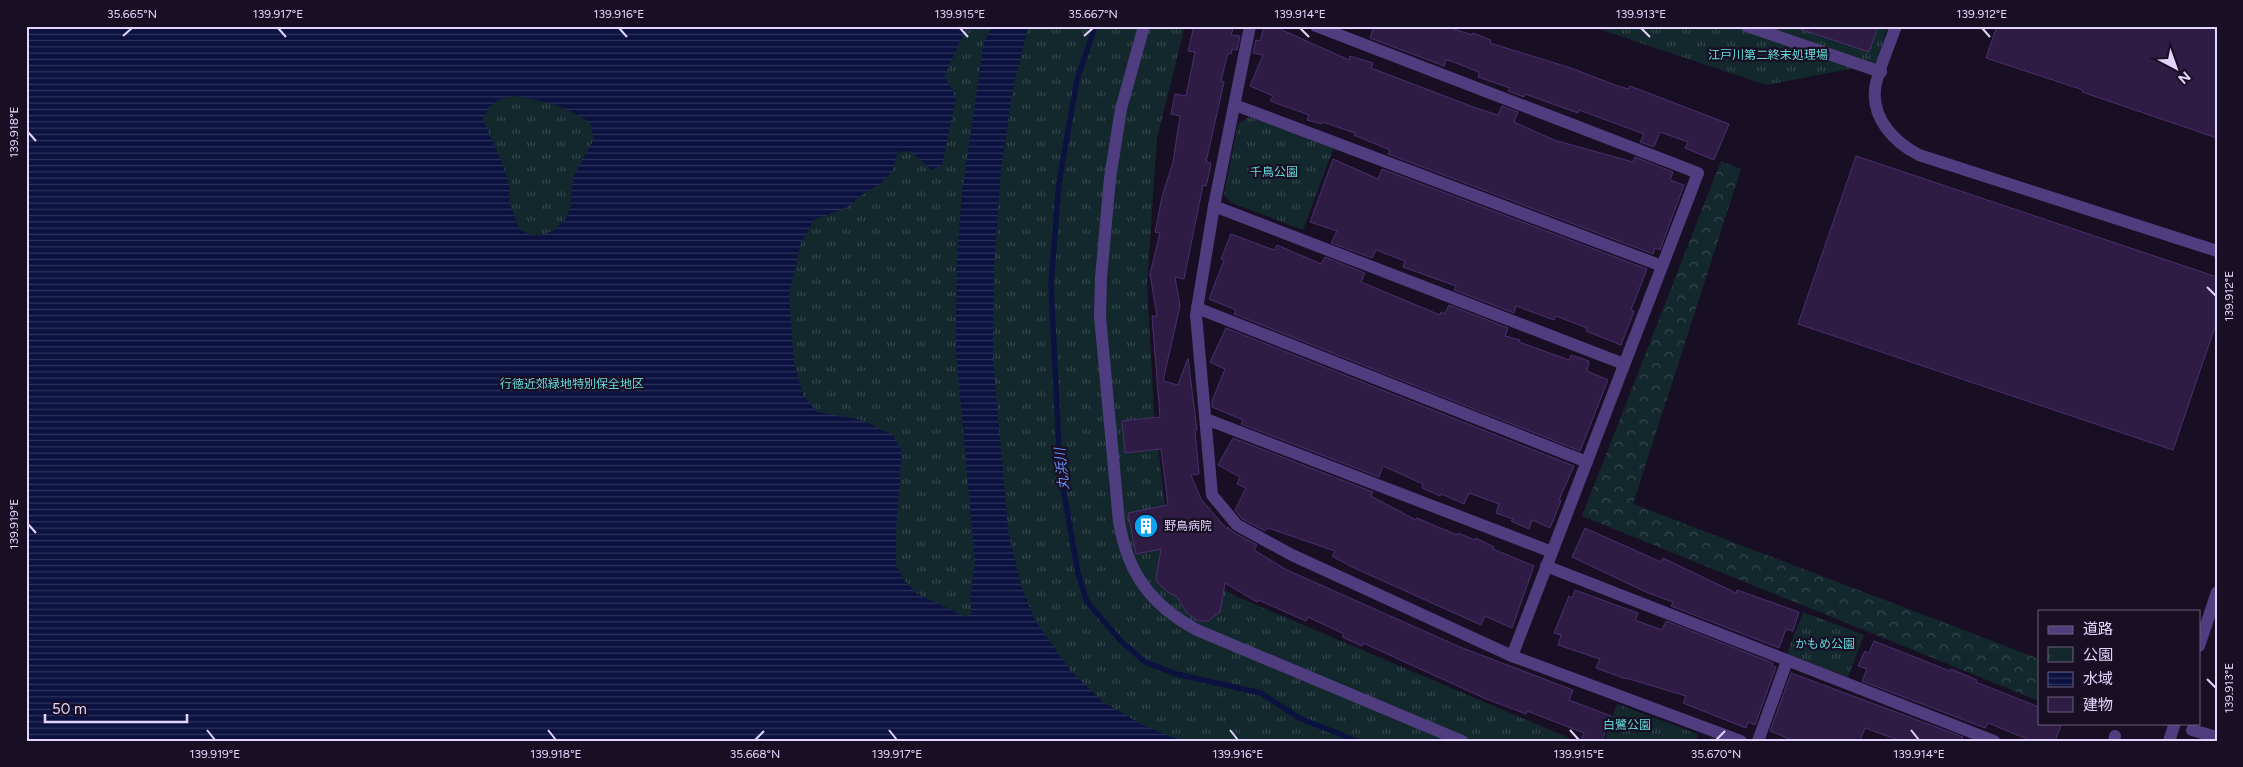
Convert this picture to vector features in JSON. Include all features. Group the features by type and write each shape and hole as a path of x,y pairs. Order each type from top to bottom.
{"street":[{"path":"1144,26 1121,109 1110,178 1105,220 1100,316 1119,522 1123,544 1132,569 1145,588 1166,611 1197,630 1462,741"},
{"path":"1250,26 1214,206 1196,315 1212,495 1237,524 1292,555 1512,656 1741,741"},
{"path":"1316,26 1698,173 1512,656"},
{"path":"1747,26 1881,72"},
{"path":"1896,26 1875,89 1877,109 1886,130 1902,147 1918,155 2217,251"},
{"path":"1235,104 1662,266"},
{"path":"1214,206 1624,364"},
{"path":"1197,308 1586,462"},
{"path":"1206,419 1552,552"},
{"path":"1546,566 1994,741"},
{"path":"2200,643 2217,592"},
{"path":"1758,741 1787,661"},
{"path":"2169,741 2174,724"},
{"path":"2192,730 2217,737"}],"green space":[{"name":"行徳近郊緑地特別保全地区","path":"26,26 1185,26 1157,138 1147,284 1154,411 1166,516 1193,574 1240,598 1576,741 26,741"},
{"name":"江戸川第二終末処理場","path":"1590,26 1888,26 1876,64 1766,85"},
{"name":"千鳥公園","path":"1249,117 1334,147 1303,230 1230,202 1224,194 1238,124"},
{"path":"1721,161 1741,169 1633,504 2038,659 2038,701 1582,516"},
{"name":"かもめ公園","path":"1803,612 1864,635 1848,677 1787,654"},
{"name":"白鷺公園","path":"1617,704 1698,734 1696,741 1604,741"}],"water":[{"name":"行徳近郊緑地特別保全地区","path":"26,26 967,26 945,75 956,99 942,165 932,170 910,151 898,152 892,172 880,184 860,196 848,207 814,220 801,243 789,293 794,363 803,395 817,412 862,420 893,435 902,452 896,532 896,565 904,580 916,593 966,617 972,613 970,596 975,563 956,352 957,260 962,192 984,41 993,26 1028,26 1012,94 1001,171 994,267 993,360 1008,529 1021,586 1035,620 1070,670 1102,701 1141,724 1181,741 26,741","holes":["516,96 564,109 590,122 594,139 573,177 570,210 565,219 556,229 534,236 520,230 509,202 510,187 483,119 492,105 499,100"]}],"building":[{"path":"1194,26 1234,26 1231,35 1240,36 1237,50 1232,49 1231,54 1228,53 1221,81 1224,82 1206,162 1211,163 1210,170 1206,186 1203,185 1184,279 1175,277 1180,306 1163,381 1178,385 1188,358 1197,430 1195,430 1199,474 1191,475 1201,499 1227,529 1228,527 1233,532 1257,545 1254,550 1287,570 1460,647 1573,690 1569,700 1611,716 1602,741 1581,741 1584,733 1527,711 1526,714 1484,698 1363,643 1362,646 1342,637 1344,634 1308,617 1306,621 1258,600 1257,602 1225,583 1220,612 1208,621 1198,621 1186,612 1177,597 1169,593 1158,583 1156,578 1161,549 1136,554 1128,513 1168,505 1161,449 1125,453 1122,421 1160,417 1152,316 1157,316 1150,274 1160,233 1155,232 1162,197 1173,162 1180,116 1171,114 1175,94 1186,96 1195,52 1188,51"},
{"path":"1264,26 1283,26 1282,30 1349,60 1350,56 1373,63 1371,68 1476,108 1498,115 1502,106 1518,112 1514,122 1554,140 1633,162 1635,157 1673,172 1670,180 1684,185 1660,250 1655,248 1653,254 1388,154 1390,150 1354,135 1355,133 1323,122 1322,124 1307,120 1309,115 1270,101 1273,96 1250,86 1263,55 1253,53 1256,40 1260,41"},
{"path":"1374,26 1445,26 1472,35 1473,33 1491,40 1490,43 1571,68 1628,89 1630,86 1729,124 1714,160 1685,148 1688,142 1660,132 1654,147 1640,142 1644,134 1579,110 1578,113 1525,94 1524,97 1508,91 1510,88 1478,77 1479,72 1451,61 1446,60 1444,66 1370,38"},
{"path":"1800,26 1878,26 1869,52 1800,29"},
{"path":"1997,26 2217,26 2217,138 2082,92 2083,90 1986,58"},
{"path":"1856,156 2217,277 2217,321 2173,450 1798,324"},
{"path":"1333,159 1378,179 1382,169 1647,269 1631,310 1634,311 1621,345 1586,331 1587,328 1556,316 1554,320 1516,306 1514,313 1454,290 1456,286 1403,267 1405,261 1376,250 1372,258 1331,243 1337,231 1310,222"},
{"path":"1231,234 1274,250 1277,245 1321,264 1325,257 1365,273 1361,282 1440,315 1441,312 1445,314 1449,305 1508,328 1505,336 1520,340 1519,342 1569,360 1571,355 1589,361 1587,371 1608,380 1580,451 1234,314 1236,310 1209,299 1224,260 1221,259"},
{"path":"1226,328 1574,466 1559,500 1561,501 1550,528 1532,520 1529,529 1511,521 1513,519 1496,513 1499,504 1469,493 1464,504 1441,494 1440,496 1422,488 1423,484 1383,466 1379,477 1241,424 1243,420 1212,407 1212,401 1225,369 1210,362"},
{"path":"1233,438 1373,492 1371,496 1416,520 1417,518 1457,535 1458,533 1475,540 1476,538 1494,547 1493,549 1534,566 1512,628 1485,616 1481,625 1352,567 1332,556 1335,551 1268,528 1265,531 1242,519 1235,510 1246,488 1237,484 1240,477 1218,465"},
{"path":"1585,528 1661,562 1663,558 1736,593 1737,590 1799,612 1793,631 1786,629 1779,648 1671,606 1673,602 1646,592 1572,557"},
{"path":"1575,590 1638,613 1635,620 1662,630 1666,621 1773,663 1772,666 1776,667 1755,725 1748,722 1746,728 1683,703 1686,696 1626,679 1596,668 1600,659 1558,645 1561,635 1554,633 1569,596 1572,598"},
{"path":"1874,641 1950,671 1951,669 1977,680 1976,682 2038,707 2038,724 2062,724 2055,741 2032,741 1988,723 1985,728 1862,681 1867,669 1858,666 1865,651 1869,653"},
{"path":"1791,673 1963,737 1961,741 1901,741 1865,728 1860,741 1794,741 1770,731"}],"waterway":[{"name":"丸浜川","path":"1095,26 1077,80 1059,182 1051,285 1060,470 1078,573 1087,602 1121,641 1145,662 1176,674 1261,693 1299,718 1357,741"}],"place":[{"name":"野鳥病院","path":"1146,526"}]}
